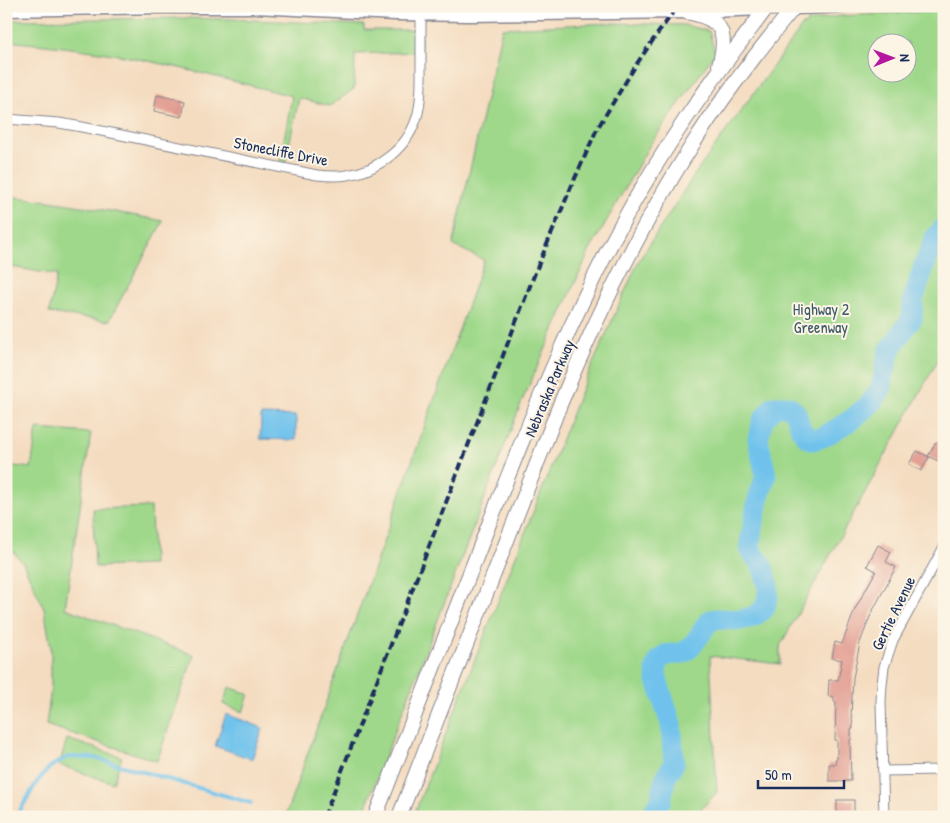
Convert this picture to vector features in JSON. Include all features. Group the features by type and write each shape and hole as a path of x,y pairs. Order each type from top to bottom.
{"main road":[{"path":"6,10 255,7 421,10 470,15 586,10 686,12 846,6"},
{"name":"Nebraska Parkway","path":"399,817 559,406 606,300 636,242 691,146 728,92 794,7"},
{"name":"Nebraska Parkway","path":"375,817 537,401 590,284 621,224 656,164 734,50 767,8"},
{"path":"686,12 699,14 711,20 722,34 723,51 714,79"}],"street":[{"name":"Stonecliffe Drive","path":"6,119 59,123 82,127 317,174 346,176 360,173 386,160 406,140 418,114 421,90 421,10"},
{"name":"Gertie Avenue","path":"884,817 881,701 888,653 893,640 944,547"},
{"path":"884,771 944,770"}],"green space":[{"name":"Highway 2 Greenway","path":"944,11 944,349 780,646 780,664 710,656 717,792 694,817 413,817 582,388 638,262 695,174 807,22 839,16"},
{"path":"187,18 364,25 364,30 421,30 421,52 355,54 354,89 330,106 299,98 284,168 279,167 292,96 124,56 6,41 6,20"},
{"path":"612,23 684,25 709,31 715,53 649,146 589,252 522,401 362,817 285,817 484,260 453,245 502,28"},
{"path":"6,196 65,203 163,221 109,321 49,313 57,275 6,266"},
{"path":"37,429 91,433 65,608 194,655 157,761 46,725 51,689 51,648 44,608 23,563 6,543 6,465 31,468"},
{"path":"151,507 153,565 95,567 93,509"},
{"path":"229,687 249,694 243,712 223,704"},
{"path":"67,739 122,757 113,783 59,765"}],"water":[{"path":"261,415 296,416 296,440 260,439"},
{"path":"226,714 263,728 252,759 215,746"}],"building":[{"path":"157,95 185,101 182,117 154,111"},
{"path":"936,442 944,446 944,464 928,456"},
{"path":"917,451 929,457 921,471 909,464"},
{"path":"878,545 891,552 886,562 896,567 871,614 860,643 853,678 851,716 853,729 851,729 850,740 851,781 829,781 829,764 836,764 835,759 837,759 837,740 835,740 836,702 834,702 834,697 828,696 829,680 838,680 842,660 832,658 835,642 842,644 855,609 876,571 867,566"},
{"path":"837,800 854,800 854,817 837,817"}],"waterway":[{"path":"650,817 661,800 665,779 674,763 671,724 657,680 656,669 659,660 665,655 683,653 691,647 711,620 740,620 753,617 764,609 768,597 768,583 761,563 751,552 750,543 758,499 766,476 758,439 763,420 774,406 788,406 796,413 801,429 807,437 813,440 823,437 851,420 870,404 881,389 889,351 912,318 913,300 923,269 935,238 944,228"},
{"path":"16,817 37,782 50,767 68,757 95,758 251,803"}],"railway":[{"path":"324,817 535,273 572,185 597,129 636,65 678,6"}]}
